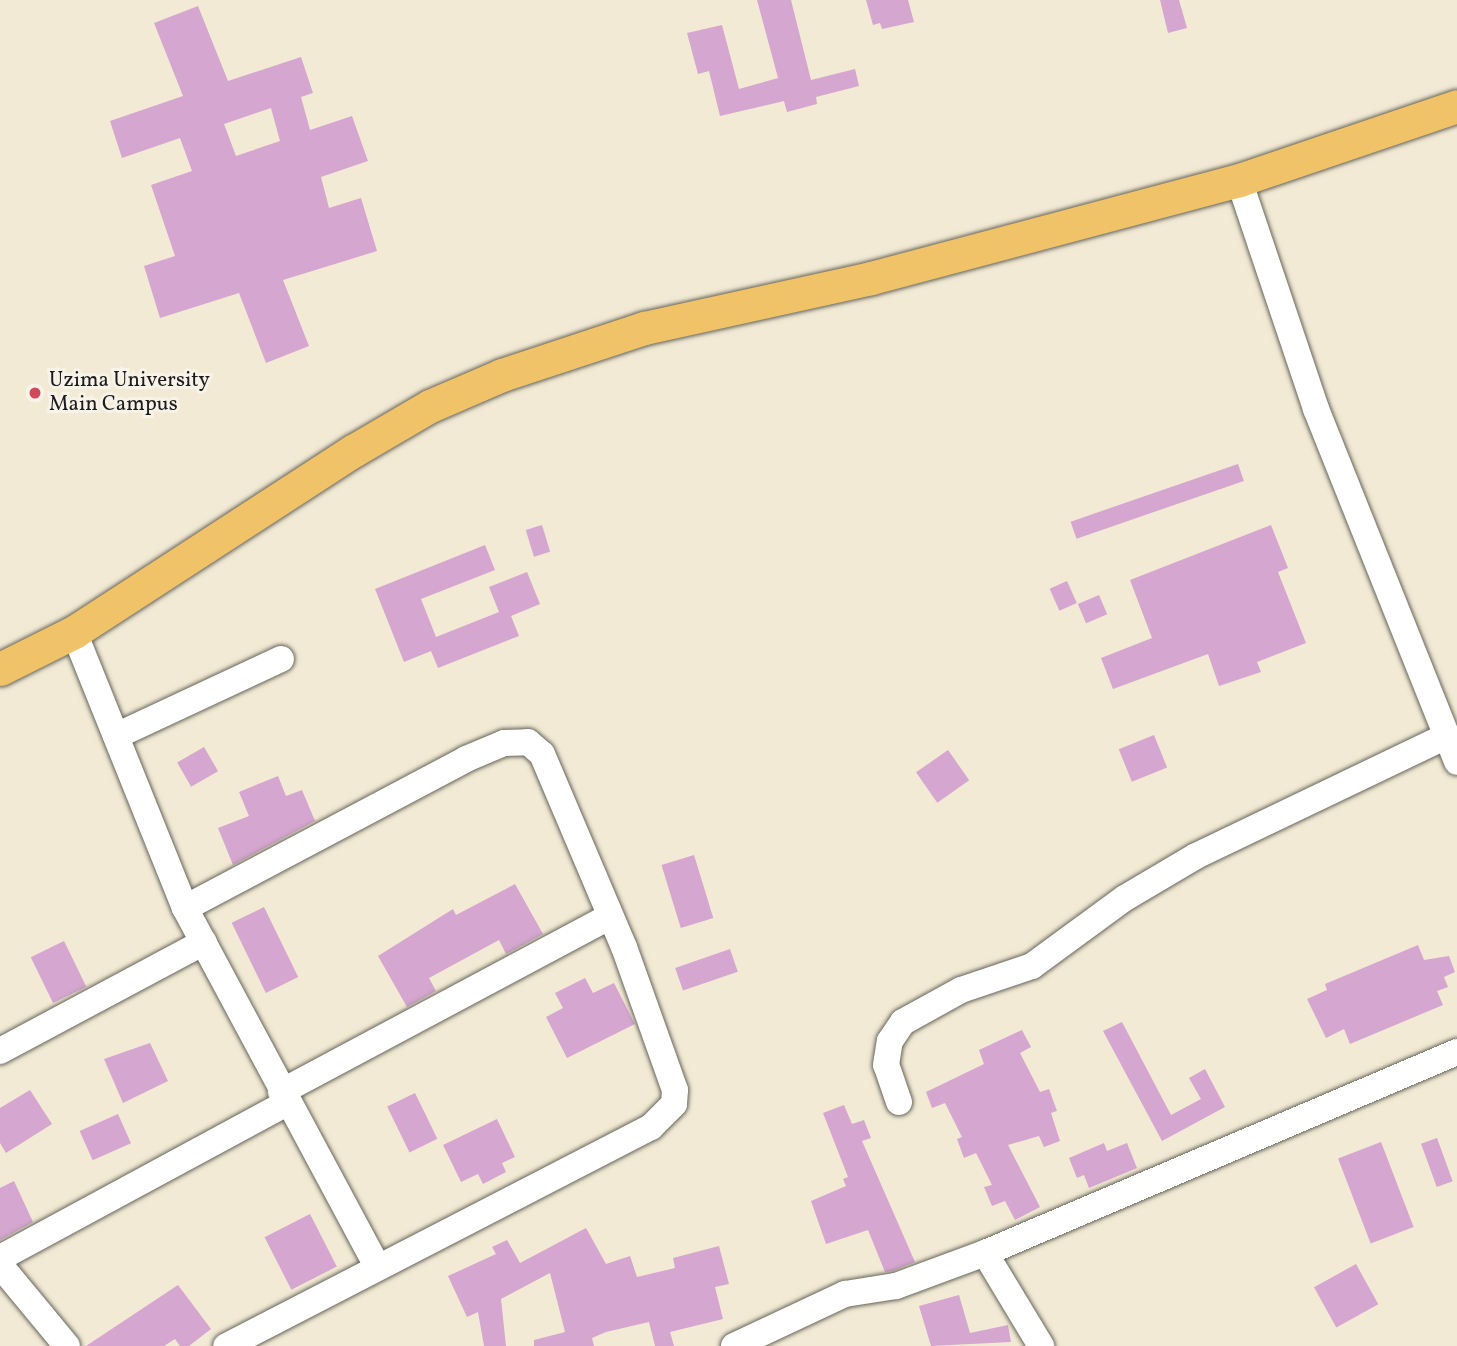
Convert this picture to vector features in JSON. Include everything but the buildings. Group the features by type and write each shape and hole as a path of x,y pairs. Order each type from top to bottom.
{"main road":[{"path":"0,668 74,632 353,451 430,406 502,375 643,328 871,278 1239,180 1457,106"}],"street":[{"path":"1239,180 1316,409 1457,762"},
{"path":"74,632 185,908 284,1098 377,1266"},
{"path":"116,736 281,659"},
{"path":"899,1102 886,1065 890,1041 903,1022 961,990 1032,966 1125,898 1196,856 1447,736"},
{"path":"185,908 466,759 504,743 528,742 542,754 671,1070 674,1104 651,1127 226,1346"},
{"path":"0,1258 610,916"},
{"path":"0,1051 204,942"},
{"path":"734,1346 845,1294 896,1286 985,1252 1457,1052"},
{"path":"985,1252 1041,1346"},
{"path":"0,1265 67,1346"}],"place":[{"name":"Uzima University Main Campus","path":"35,393"}]}
